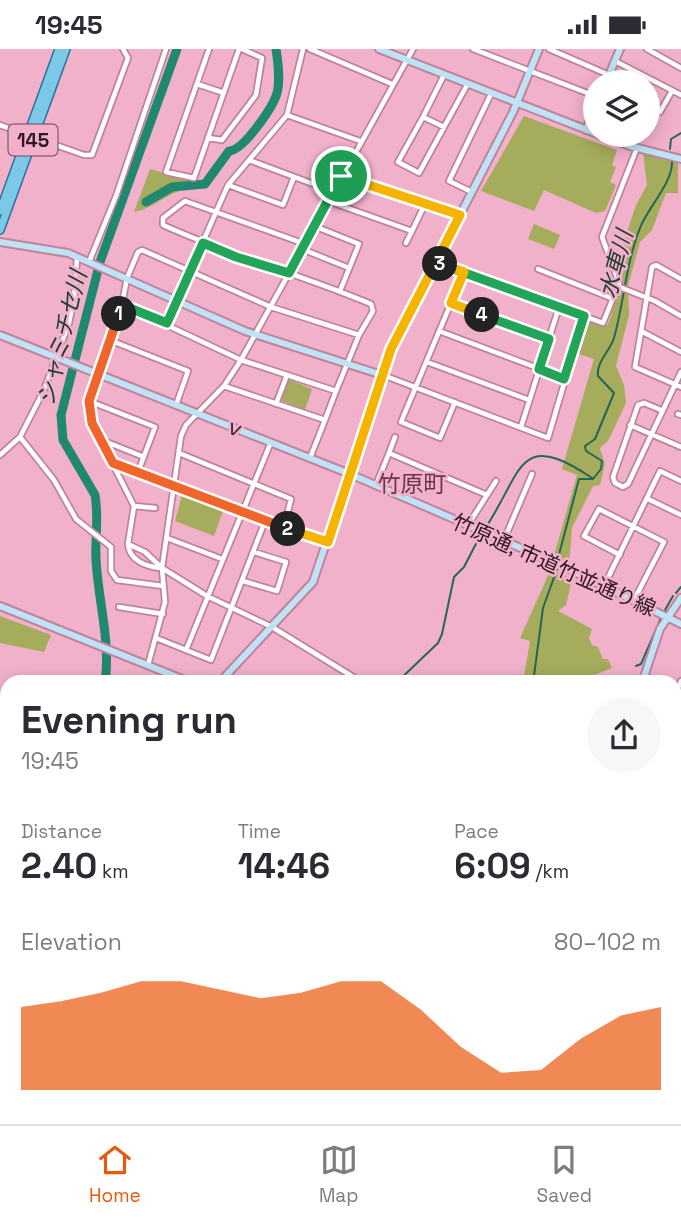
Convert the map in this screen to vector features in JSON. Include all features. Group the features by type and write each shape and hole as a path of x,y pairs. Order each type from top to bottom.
{"main road":[{"name":"145","path":"0,230 59,49"},
{"name":"145","path":"0,211 66,49"}],"street":[{"path":"0,125 83,155 92,155 128,58 124,49"},
{"path":"91,263 166,49"},
{"path":"208,138 222,140 256,95 262,58 241,49 224,93 208,138 194,179 166,172 209,49"},
{"path":"167,323 228,185 287,115 303,49"},
{"path":"310,49 392,84"},
{"path":"379,49 583,129"},
{"path":"148,665 163,614 162,568 181,436 224,386 242,360 332,191 413,49"},
{"path":"473,49 486,51 583,91"},
{"path":"227,675 313,582 391,349 516,104 539,49"},
{"path":"549,49 590,70"},
{"path":"611,70 620,49"},
{"path":"647,49 681,68"},
{"path":"615,61 681,95"},
{"path":"444,75 398,162 419,173 467,85"},
{"path":"197,84 224,93"},
{"path":"660,112 672,90"},
{"path":"472,192 449,181 491,94"},
{"path":"287,115 360,141"},
{"path":"423,117 444,127"},
{"path":"634,147 681,159"},
{"path":"621,289 601,237 637,148"},
{"path":"249,160 332,191"},
{"path":"341,176 460,215"},
{"path":"228,185 283,205 294,177"},
{"path":"310,458 345,363 373,311 372,304 289,273 236,257 163,225 163,218 185,201 349,268"},
{"path":"328,201 412,231"},
{"path":"406,243 425,204"},
{"path":"314,226 359,244 340,291"},
{"path":"0,243 49,248 111,271 256,334 382,375 548,438 584,316"},
{"path":"162,568 139,562 129,551 134,506 92,423 89,401 112,341 127,278 138,252 142,250 271,307 359,335"},
{"path":"0,455 20,437 44,390 69,323 77,258"},
{"path":"436,262 603,323 611,298 621,289"},
{"path":"681,279 656,265 652,267 635,367 681,387"},
{"path":"538,269 611,298"},
{"path":"455,402 440,438 401,422 464,272"},
{"path":"621,289 646,297 681,316"},
{"path":"451,303 549,339"},
{"path":"122,305 167,323 242,360 336,391"},
{"path":"521,427 559,307"},
{"path":"439,331 564,379"},
{"path":"641,331 681,352"},
{"path":"0,335 198,414"},
{"path":"112,341 188,371 176,405"},
{"path":"427,362 529,400"},
{"path":"661,410 644,403 638,405 613,477 615,483 623,487 628,484 681,372"},
{"path":"276,404 287,375"},
{"path":"224,386 325,421"},
{"path":"89,401 155,428 138,473"},
{"name":"ｖ","path":"198,414 271,442"},
{"path":"630,425 681,447"},
{"path":"20,437 54,480 76,520 111,547 111,571 117,580 163,586"},
{"path":"376,485 395,437"},
{"path":"99,438 144,457"},
{"path":"186,650 271,442"},
{"name":"竹原通, 市道竹並通り線","path":"271,442 503,541 681,624"},
{"path":"178,453 291,499 284,527"},
{"path":"390,453 487,495"},
{"path":"113,463 240,513 328,542"},
{"path":"604,586 660,471 681,481"},
{"path":"503,541 532,474"},
{"path":"467,526 496,481"},
{"path":"648,499 681,515"},
{"path":"134,506 155,508"},
{"path":"620,555 584,536 599,509 664,542 634,600"},
{"path":"156,638 211,660 265,520"},
{"path":"166,538 222,559"},
{"path":"128,544 145,552 162,568 207,596 231,610 272,627 350,675"},
{"path":"243,581 277,591 286,562 254,552"},
{"path":"645,675 656,640 681,598"},
{"path":"0,606 172,675"},
{"path":"119,607 163,614"}],"green space":[{"path":"524,116 583,138 583,147 609,147 617,150 612,165 616,167 610,182 616,185 605,211 596,213 544,190 534,211 481,191"},
{"path":"643,152 678,161 678,193 666,193 652,230 640,242 628,286 629,315 616,366 624,385 626,403 608,441 600,448 605,464 600,485 593,486 572,528 569,565 553,559 577,475 562,469 594,359 576,353 586,319 607,325 609,322 622,279 624,241 636,205 647,185"},
{"path":"150,169 187,180 188,189 134,212"},
{"path":"534,224 560,235 554,249 528,239"},
{"path":"290,380 312,389 305,410 280,400 286,381"},
{"path":"182,495 223,511 214,536 175,521"},
{"path":"551,569 572,579 566,605 558,611 592,629 589,638 592,645 598,647 603,659 608,659 612,668 594,675 524,675 530,641 520,638"},
{"path":"0,616 51,635 44,652 0,643"}],"waterway":[{"name":"シャミチセ川","path":"106,675 105,636 96,559 95,495 63,440 61,415 100,262 177,49"},
{"path":"146,202 172,187 205,184 229,151 250,136 277,93 279,77 276,49"},
{"name":"水車川","path":"670,149 671,139 681,133"},
{"name":"水車川","path":"593,479 601,469 602,461 586,451 585,446 595,439 614,393 598,376 599,366 614,338 631,255 640,228 669,178 672,161"},
{"path":"486,527 516,474 525,463 536,457 549,457 568,463 592,478"},
{"path":"557,562 579,479 592,479"},
{"path":"404,675 438,643 454,577 464,567 479,538"},
{"path":"534,675 543,608 557,569"},
{"path":"676,593 681,587"},
{"path":"665,610 673,596"},
{"path":"636,666 641,664 661,618"}],"district":[{"name":"竹原町","path":"412,484"}],"route":[{"path":"341,176 289,273 236,257 203,243 167,323 122,305 112,341 89,401 92,423 113,463 240,513 328,542 391,349 436,262 464,272 584,316 564,379 539,369 549,339 451,303 464,272 436,262 460,215 341,176"}]}
